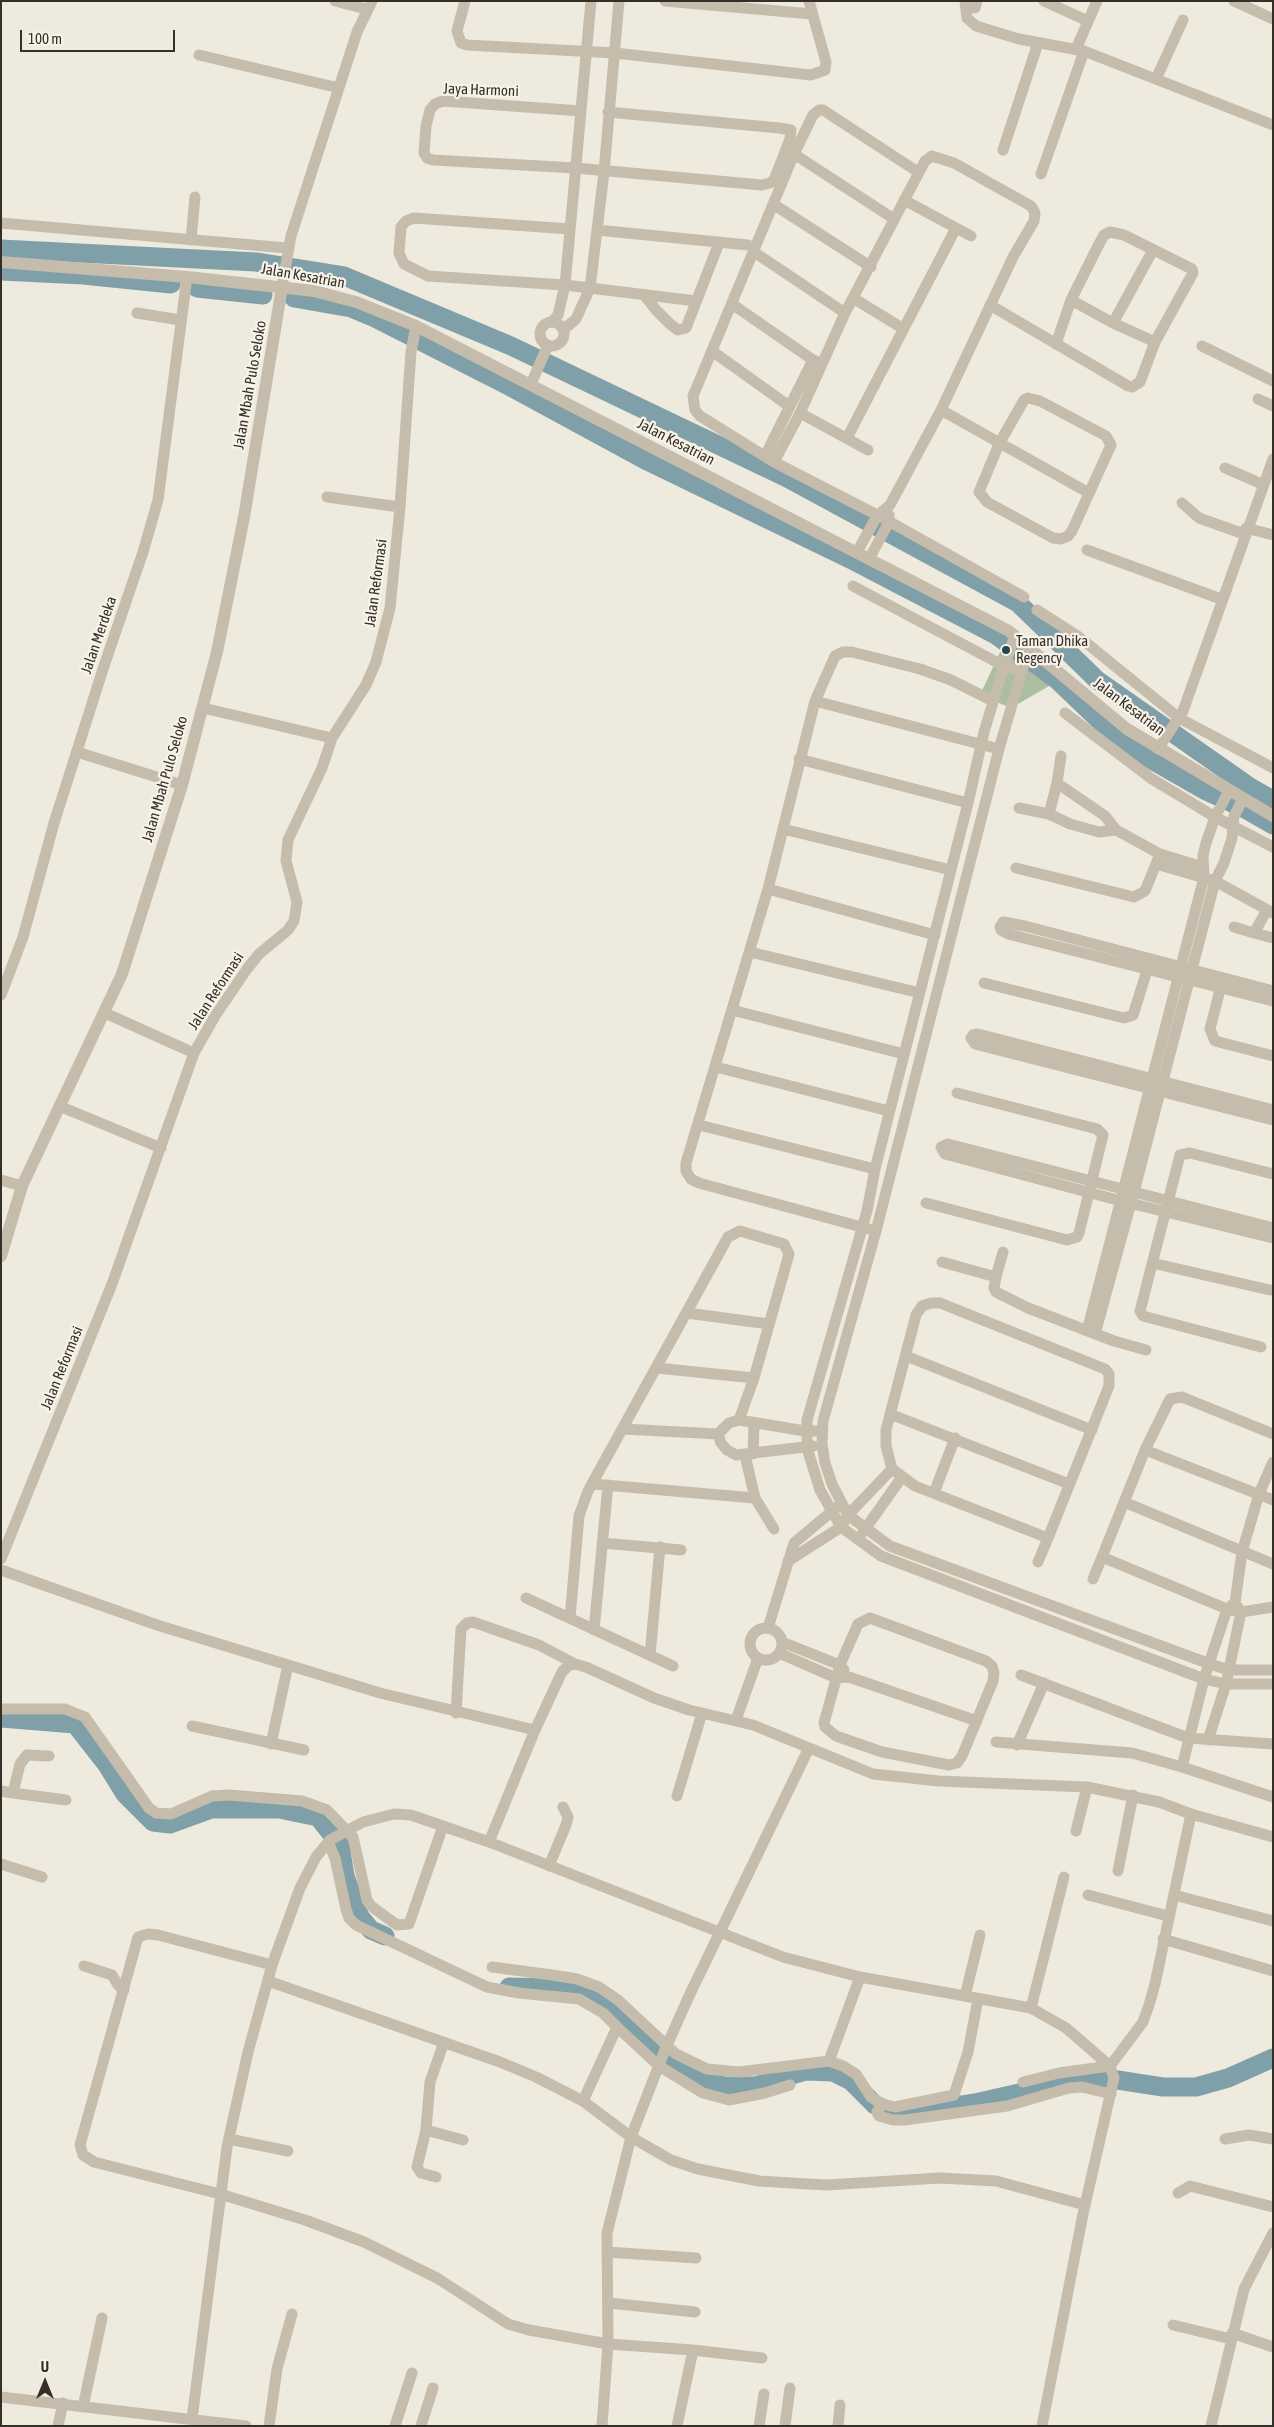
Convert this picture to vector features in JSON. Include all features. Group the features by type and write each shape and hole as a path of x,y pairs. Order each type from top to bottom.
{"street":[{"path":"282,287 286,252 339,88 369,5 335,1"},
{"path":"465,1 457,38 461,43 467,45 615,53 811,76 824,70 826,62 809,1"},
{"path":"552,322 561,326 563,339 552,346 541,339 540,331 544,325 552,322 558,315 565,285 591,1"},
{"path":"563,330 576,319 590,288 604,172 619,1"},
{"path":"665,1 812,14"},
{"path":"1044,1 1088,21"},
{"path":"1041,174 1088,21 1097,1"},
{"path":"1234,1 1273,19"},
{"path":"973,3 966,18 976,26 1038,43 1080,50 1273,125"},
{"path":"1156,79 1183,20"},
{"path":"1003,150 1038,43"},
{"path":"199,55 339,88"},
{"name":"Jaya Harmoni","path":"576,168 433,160 427,158 424,146 430,110 435,104 443,101 581,111"},
{"path":"918,172 823,110 819,110 813,115 751,249 732,304 693,396 695,410 700,416 769,459 887,526 1024,597"},
{"path":"576,168 604,172 762,185 770,184 774,180 790,140 791,130 779,128 608,112"},
{"path":"794,154 894,219"},
{"path":"769,459 789,406 871,267 918,172 932,156 942,158 1031,206 1035,213 1034,221 890,506 887,526 871,555"},
{"path":"191,234 195,197"},
{"path":"904,200 971,236"},
{"path":"773,204 871,267"},
{"path":"570,229 414,218 406,221 399,239 401,260 412,270 428,276 565,285 696,301"},
{"path":"1,223 191,234 286,252"},
{"path":"847,438 902,328 956,228"},
{"path":"597,230 719,243 751,249 845,313"},
{"path":"990,305 1056,344 1132,387 1140,382 1155,342 1193,273 1192,269 1124,235 1110,232 1104,235 1071,300 1056,344"},
{"path":"645,296 656,310 678,330 683,330 688,324 719,243"},
{"path":"1113,323 1153,250"},
{"name":"Jalan Kesatrian","path":"1,262 186,284 282,287 314,291 349,300 532,381 871,555 1014,639 1106,712 1160,746 1228,793 1273,816"},
{"name":"Jalan Merdeka","path":"1,995 23,936 54,823 149,535 158,500 186,284"},
{"name":"Jalan Mbah Pulo Seloko","path":"1,1256 22,1186 106,1012 122,974 182,785 217,652 244,517 282,287"},
{"path":"853,298 902,328"},
{"path":"1071,300 1113,323 1155,342"},
{"path":"732,304 817,361"},
{"path":"137,313 180,320"},
{"name":"Jalan Reformasi","path":"1,1559 112,1284 194,1053 219,1009 247,969 259,954 288,930 294,921 297,902 286,861 288,840 322,768 332,738 366,684 376,662 390,608 400,507 411,352 415,330"},
{"path":"532,381 548,345"},
{"path":"1202,346 1273,381"},
{"path":"712,351 789,406"},
{"path":"769,459 800,413 817,361"},
{"path":"1028,398 1040,401 1106,436 1111,444 1110,451 1068,536 1061,539 1054,538 987,502 979,492 999,444 1024,400 1028,398"},
{"path":"1258,399 1273,406"},
{"path":"940,410 1089,494"},
{"path":"800,413 868,450"},
{"path":"1160,746 1176,722 1262,484 1273,459"},
{"path":"1225,468 1262,484"},
{"path":"328,497 400,507"},
{"path":"1182,503 1199,518 1245,531 1273,535"},
{"path":"859,549 875,519 890,506"},
{"path":"1087,550 1221,599"},
{"path":"853,586 1004,666 1022,667"},
{"path":"1037,610 1086,642 1176,722 1273,768"},
{"path":"1014,639 984,732 968,803 875,1169 863,1227 828,1342 805,1431 807,1448 820,1490 841,1527 881,1556 1204,1679 1226,1684 1273,1684"},
{"path":"1028,649 999,749 958,905 876,1231 842,1346 823,1421 822,1444 832,1484 848,1515 890,1546 1210,1664 1229,1670 1273,1670"},
{"path":"876,1231 691,1179 686,1171 686,1163 699,1125 768,889 815,701 835,656 843,652 852,652 920,669 951,680 993,701"},
{"path":"815,701 999,749"},
{"path":"202,708 332,738"},
{"path":"1065,713 1152,779 1218,812 1273,847"},
{"path":"984,732 1003,737"},
{"path":"77,752 182,785"},
{"path":"1049,814 1057,784 1060,756"},
{"path":"799,759 968,803"},
{"path":"1057,784 1105,816 1116,830 1158,859 1207,875 1270,911 1254,933"},
{"path":"1091,1332 1186,973 1207,875 1204,850 1218,812 1228,793"},
{"path":"1207,875 1229,848 1233,821 1242,800"},
{"path":"1019,808 1049,814 1099,832 1116,830"},
{"path":"783,829 951,870"},
{"path":"1016,868 1134,897 1145,891 1158,859"},
{"path":"768,889 935,935"},
{"path":"943,903 958,905"},
{"path":"1234,928 1273,938"},
{"path":"1062,941 1222,983 1273,1001"},
{"path":"750,952 920,992"},
{"path":"984,983 1124,1018 1133,1016 1150,964"},
{"path":"1222,983 1273,991"},
{"path":"1222,983 1210,1029 1215,1041 1273,1056"},
{"path":"732,1010 904,1054"},
{"path":"106,1012 194,1053"},
{"path":"914,1018 929,1021"},
{"path":"910,1033 925,1037"},
{"path":"1055,1059 975,1044 971,1038 973,1035 978,1034 1055,1059 1240,1107 1273,1120"},
{"path":"716,1068 889,1112"},
{"path":"926,1203 1067,1240 1077,1237 1079,1233 1103,1135 1097,1129 957,1093"},
{"path":"59,1106 161,1148"},
{"path":"1240,1107 1273,1110"},
{"path":"699,1125 875,1169"},
{"path":"1261,1347 1143,1316 1140,1311 1177,1160 1184,1153 1273,1174"},
{"path":"1006,1164 1240,1225 1273,1238"},
{"path":"1,1180 22,1186"},
{"path":"867,1211 880,1214"},
{"path":"1240,1225 1273,1228"},
{"path":"570,1618 579,1516 588,1491 728,1238 740,1231 784,1244 788,1249 788,1260 754,1378 739,1420"},
{"path":"1003,1252 994,1288 1001,1296 1091,1332 1146,1350"},
{"path":"942,1262 996,1277"},
{"path":"1152,1263 1270,1290"},
{"path":"850,1272 862,1276"},
{"path":"1038,1562 1048,1538 1069,1484 1092,1430 1109,1386 1109,1374 1105,1370 949,1307 931,1302 922,1306 916,1315 890,1414 886,1438 892,1469 915,1486 1048,1538"},
{"path":"687,1314 769,1324"},
{"path":"828,1342 842,1346"},
{"path":"906,1356 1092,1430"},
{"path":"656,1368 754,1378"},
{"path":"1093,1579 1145,1450 1170,1399 1182,1397 1273,1434"},
{"path":"890,1414 1069,1484"},
{"path":"718,1434 729,1422 739,1420 805,1431 822,1431"},
{"path":"754,1424 749,1454 756,1498 774,1529"},
{"path":"622,1428 718,1434"},
{"path":"718,1434 721,1443 727,1450 736,1455 807,1448 822,1444"},
{"path":"934,1493 954,1438"},
{"path":"1145,1450 1273,1500"},
{"path":"1208,1740 1229,1670 1242,1552 1259,1494 1273,1462"},
{"path":"788,1561 841,1527 848,1515 892,1469"},
{"path":"858,1541 902,1477"},
{"path":"593,1484 756,1498"},
{"path":"594,1630 608,1485"},
{"path":"1124,1502 1273,1564"},
{"path":"768,1628 794,1543 831,1511 843,1504"},
{"path":"602,1543 681,1550"},
{"path":"650,1655 660,1547"},
{"path":"1102,1557 1235,1608 1273,1607"},
{"path":"1,1570 157,1625 380,1693 456,1713 534,1730"},
{"path":"526,1598 673,1666"},
{"path":"1044,1618 1049,1606"},
{"path":"1182,1767 1204,1679 1235,1608"},
{"path":"870,1618 986,1661 992,1666 994,1673 962,1756 957,1763 949,1765 882,1752 836,1736 825,1727 836,1678 858,1624 870,1618"},
{"path":"456,1713 461,1629 467,1623 473,1622 540,1645 575,1664 586,1667 654,1698 702,1713 736,1720 809,1748 854,1768 886,1776 1087,1787 1134,1795 1191,1814 1273,1837"},
{"path":"768,1628 780,1636 781,1647 774,1658 766,1660 758,1658 752,1652 750,1643 753,1635 760,1630 768,1628"},
{"path":"781,1647 840,1666 849,1678"},
{"path":"781,1647 836,1678 849,1678 977,1721"},
{"path":"736,1720 758,1658"},
{"path":"489,1842 534,1730 562,1672 568,1666 575,1664"},
{"path":"270,1744 288,1665"},
{"path":"1021,1675 1188,1738 1273,1744"},
{"path":"1017,1745 1044,1683"},
{"path":"1,1709 65,1709 86,1717 148,1808 156,1812 165,1814 180,1812 212,1796 280,1798 317,1805 327,1810 355,1842 367,1900 371,1906 392,1922 402,1926 409,1924 443,1826"},
{"path":"677,1796 702,1713"},
{"path":"192,1726 304,1750"},
{"path":"996,1742 1017,1745 1114,1750 1182,1767 1273,1797"},
{"path":"602,2426 608,2344 607,2252 610,2215 631,2137 663,2056 718,1933 809,1748"},
{"path":"49,1756 32,1754 23,1758 7,1792 66,1800"},
{"path":"1076,1831 1087,1787"},
{"path":"1118,1871 1134,1795"},
{"path":"548,1866 568,1818 563,1807"},
{"path":"192,2419 220,2194 229,2139 248,2052 272,1965 308,1869 329,1841 363,1822 394,1814 411,1815 489,1842 783,1957 860,1977 1031,2008 1066,2028 1110,2066 1114,2078 1085,2205 1042,2426"},
{"path":"1023,2082 1065,2072 1110,2066 1143,2022 1155,1984 1191,1814"},
{"path":"329,1841 335,1858 346,1909 349,1918 356,1925 487,1987 519,1993 580,1999 603,2013 617,2027 663,2056 689,2061 707,2069 739,2072 829,2061 843,2066 856,2074 871,2097 880,2106 903,2107 954,2095 968,2052 978,1999"},
{"path":"1,1864 42,1877"},
{"path":"1031,2008 1064,1877"},
{"path":"1088,1895 1168,1916"},
{"path":"1174,1895 1273,1921"},
{"path":"272,1965 158,1935 142,1935 136,1942 80,2150 83,2155 94,2162 220,2194 314,2223 389,2253 461,2292 508,2324 528,2330 608,2344 693,2350 762,2358"},
{"path":"965,1996 980,1935"},
{"path":"1163,1939 1273,1971"},
{"path":"84,1966 112,1975 118,1985 124,1990"},
{"path":"492,1967 577,1979 599,1987 618,2000 663,2056 703,2093 729,2100 765,2093 790,2085"},
{"path":"829,2061 860,1977"},
{"path":"268,1981 444,2042 527,2074 582,2101 631,2137 671,2160 698,2169 759,2181 826,2185 940,2178 982,2180 1025,2188 1085,2205"},
{"path":"582,2101 617,2027"},
{"path":"436,2177 421,2173 417,2169 426,2130 429,2091 444,2042"},
{"path":"880,2106 878,2115 885,2119 905,2120 1007,2106 1069,2088 1082,2087 1111,2093"},
{"path":"426,2130 463,2140"},
{"path":"1224,2139 1249,2135 1273,2139"},
{"path":"229,2139 288,2151"},
{"path":"1178,2193 1186,2187 1194,2186 1273,2207"},
{"path":"1211,2426 1231,2336 1244,2290 1273,2233"},
{"path":"607,2252 696,2258"},
{"path":"609,2303 695,2312"},
{"path":"269,2426 277,2369 292,2314"},
{"path":"83,2406 102,2318"},
{"path":"1173,2325 1273,2346"},
{"path":"677,2426 693,2350"},
{"path":"395,2426 412,2373"},
{"path":"421,2426 433,2388"},
{"path":"786,2426 790,2388"},
{"path":"759,2426 764,2394"},
{"path":"1,2396 246,2426"},
{"path":"58,2426 63,2404"},
{"path":"838,2426 840,2405"}],"green space":[{"path":"1009,633 1063,678 1011,708 980,695"}],"waterway":[{"path":"1,249 256,262 344,276 511,346 787,478 1018,603 1097,680 1250,787 1273,800"},
{"path":"1,271 83,275 171,284"},
{"path":"197,288 263,295"},
{"path":"294,298 351,308 375,318 505,384 645,460 856,562 996,635 1056,679 1124,744 1206,791 1247,810 1273,825"},
{"path":"1,1718 75,1724 107,1765 125,1794 153,1822 170,1824 211,1809 279,1809 318,1817 340,1845 345,1876 360,1917 371,1930 385,1936"},
{"path":"509,1987 553,1988 587,1995 615,2013 639,2040 692,2078 724,2086 755,2086 806,2071 833,2072 851,2081 875,2105 894,2113 912,2113 975,2103 1085,2078 1098,2077 1163,2087 1196,2087 1228,2078 1273,2058"}],"place":[{"name":"Taman Dhika Regency","path":"1006,650"}]}
